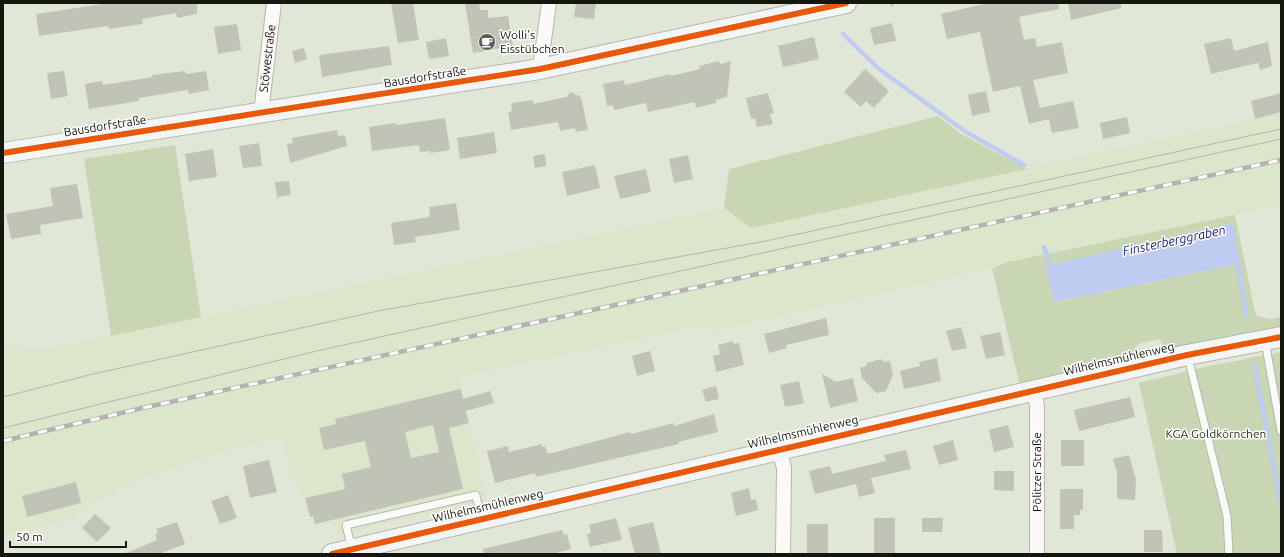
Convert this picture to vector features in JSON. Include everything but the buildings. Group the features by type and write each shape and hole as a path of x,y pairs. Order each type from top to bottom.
{"street":[{"name":"Stöwestraße","path":"261,113 274,3"},
{"path":"540,69 549,3"},
{"name":"Bausdorfstraße","path":"3,153 540,69 846,3"},
{"name":"Wilhelmsmühlenweg","path":"332,554 1034,390 1187,355 1273,338"},
{"name":"Pölitzer Straße","path":"1034,390 1036,406 1038,554"},
{"path":"779,449 784,468 783,554"}],"lane":[{"path":"1273,338 1281,431"},
{"path":"1187,355 1227,516 1229,554"}],"path":[{"path":"892,3 893,8"}],"shaded area":[{"path":"1281,112 1281,205 1008,262 992,268 709,332 710,324 458,377 487,500 338,535 328,493 303,499 290,475 282,437 229,450 126,484 62,522 3,535 3,351 56,347 724,208 751,227 1027,169 1052,162 1215,128"}],"green space":[{"path":"938,116 961,134 1027,169 751,228 724,208 729,169"},
{"path":"175,145 201,317 111,336 84,159"},
{"path":"1235,215 1256,316 1271,319 1281,317 1281,329 1168,351 1159,339 1138,344 1125,362 1020,386 992,268 1008,262","holes":["1231,227 1237,264 1054,302 1046,267"]},
{"name":"KGA Goldkörnchen","path":"1281,352 1281,554 1177,554 1139,383 1209,366"}],"water":[{"path":"1231,226 1238,264 1054,302 1046,267"}],"waterway":[{"name":"Finsterberggraben","path":"843,34 879,69 966,132 1024,165"},
{"name":"Finsterberggraben","path":"1044,247 1050,267 1231,226 1246,315"},
{"name":"Finsterberggraben","path":"1254,365 1281,506"}],"tram line":[{"path":"3,397 93,374 378,311 766,241 1281,129"},
{"path":"3,428 321,350 1281,139"}],"railway":[{"path":"3,441 138,409 1281,160"}],"cycle path":[{"path":"3,153 540,69 846,3"},
{"path":"332,554 1187,355 1281,337"}],"place":[{"name":"Wolli's Eisstübchen","path":"487,42"}]}
